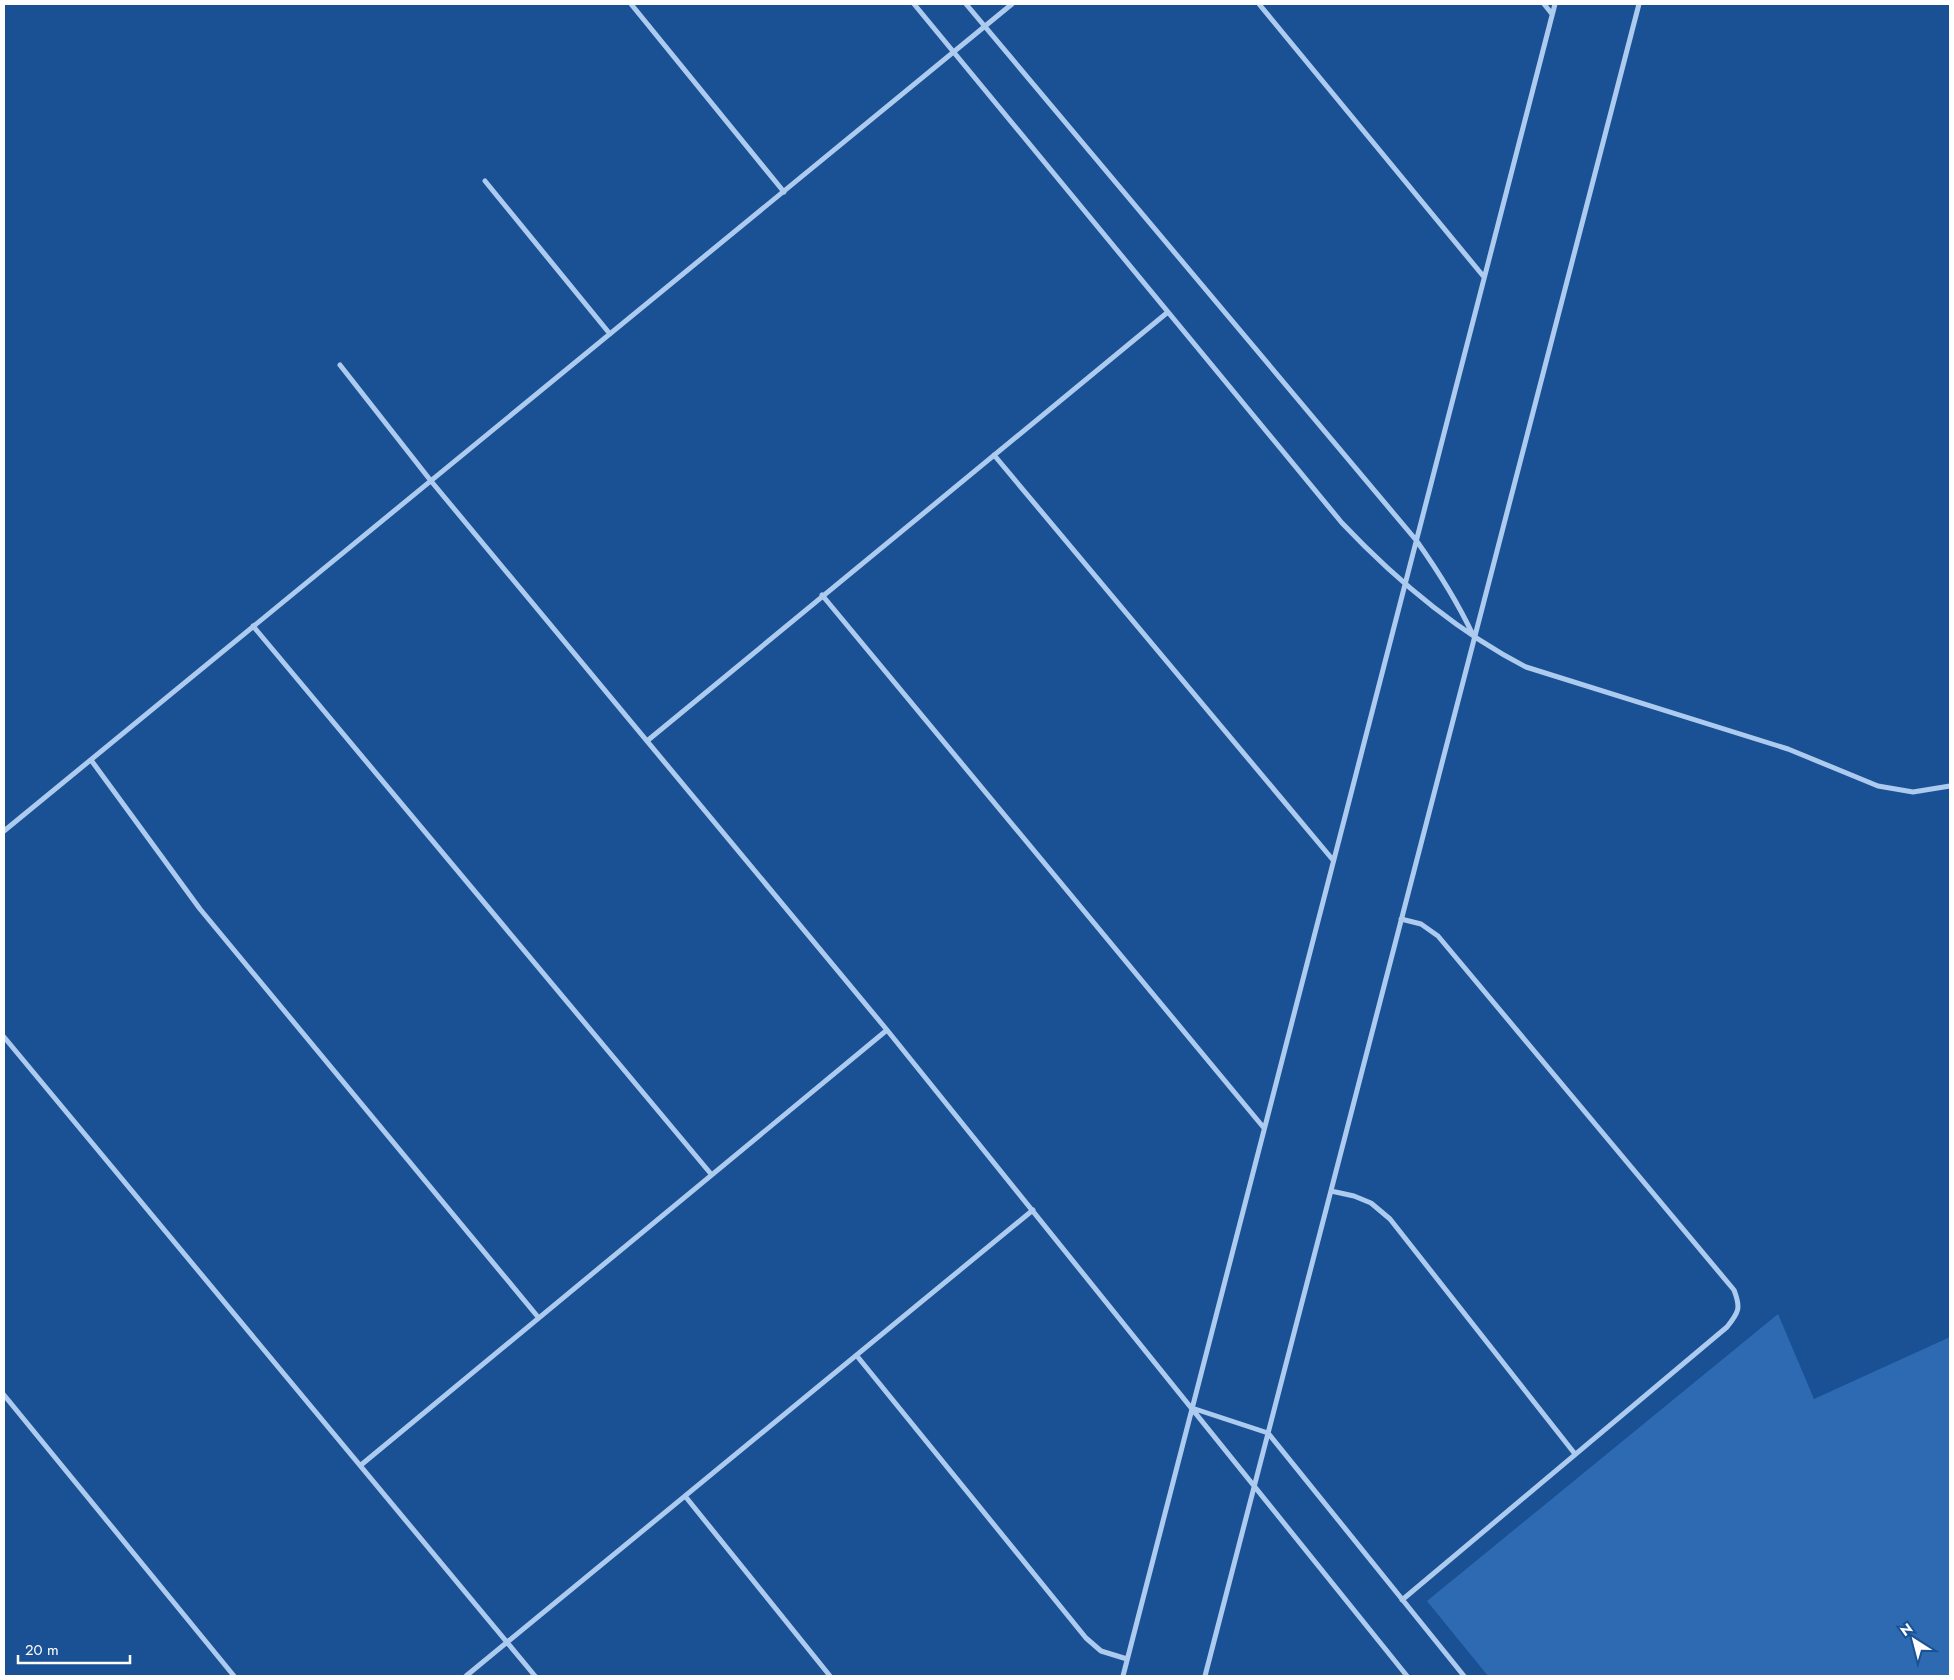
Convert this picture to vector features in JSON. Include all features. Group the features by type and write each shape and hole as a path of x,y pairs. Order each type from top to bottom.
{"street":[{"path":"631,4 784,192"},
{"path":"914,4 1342,523 1404,584 1475,637 1500,654 1526,667 1788,749 1878,786 1913,792 1950,786"},
{"path":"966,4 1416,540 1448,586 1475,637"},
{"path":"4,831 1012,4"},
{"path":"1259,4 1484,277"},
{"path":"1544,4 1552,14"},
{"path":"1122,1676 1555,4"},
{"path":"1205,1676 1639,4"},
{"path":"485,181 610,334"},
{"path":"647,741 1168,312"},
{"path":"340,365 431,481 887,1030 1407,1676"},
{"path":"994,455 1333,860"},
{"path":"822,595 1264,1128"},
{"path":"253,626 711,1174"},
{"path":"91,760 200,909 538,1317"},
{"path":"1401,919 1420,924 1438,936 1734,1290 1739,1302 1737,1315 1727,1327 1402,1600"},
{"path":"361,1465 887,1030"},
{"path":"4,1037 535,1676"},
{"path":"1331,1190 1371,1203 1390,1218 1575,1454"},
{"path":"466,1676 1033,1210"},
{"path":"857,1356 1086,1638 1101,1650 1127,1659"},
{"path":"4,1395 234,1676"},
{"path":"1192,1408 1268,1433 1464,1676"},
{"path":"685,1496 830,1676"}],"shaded area":[{"path":"1778,1314 1814,1399 1950,1337 1950,1676 1488,1676 1427,1601"}]}
